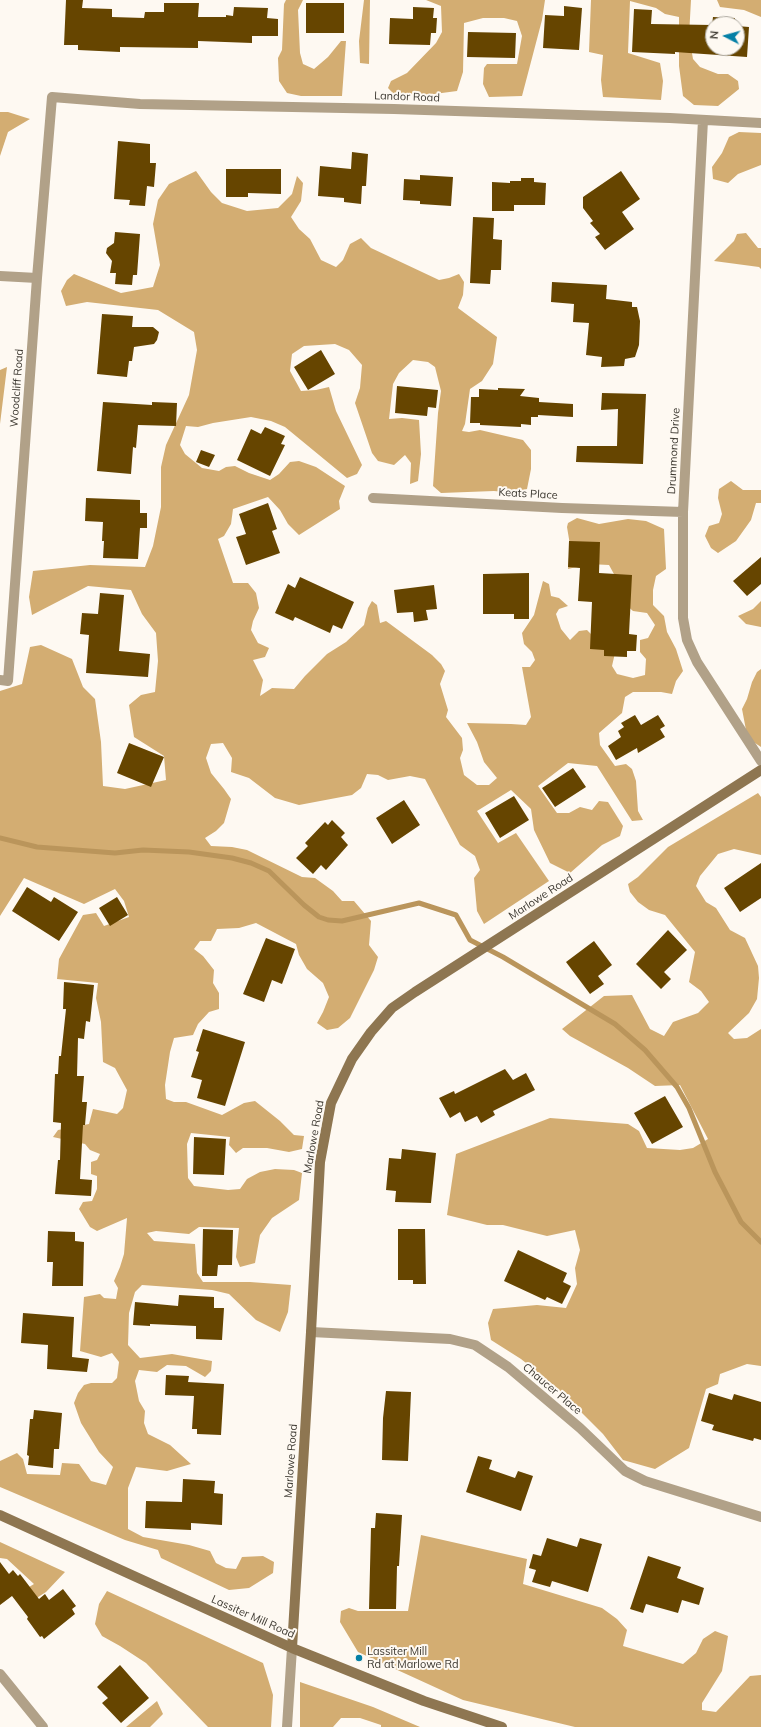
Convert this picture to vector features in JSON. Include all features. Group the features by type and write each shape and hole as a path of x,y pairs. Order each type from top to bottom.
{"street":[{"name":"Landor Road","path":"52,97 140,104 402,109 647,117 761,123"},
{"name":"Woodcliff Road","path":"4,680 52,97"},
{"name":"Drummond Drive","path":"703,120 683,512 683,618 687,640 697,662 761,762"},
{"path":"0,276 37,278"},
{"name":"Keats Place","path":"372,498 555,508 683,512"},
{"name":"Marlowe Road","path":"287,1727 320,1162 330,1103 352,1059 371,1032 392,1008 761,770"},
{"name":"Chaucer Place","path":"311,1332 450,1339 475,1345 526,1382 580,1428 625,1470 645,1481 761,1518"},
{"name":"Lassiter Mill Road","path":"0,1515 292,1648 424,1701 502,1727"},
{"path":"0,1674 43,1727"}],"shaded area":[{"path":"286,0 303,0 298,10 300,53 303,64 314,69 328,57 341,41 346,41 342,96 301,96 287,93 279,81 278,58 282,50 284,4"},
{"path":"364,0 370,0 369,64 360,63 359,41"},
{"path":"426,0 545,0 542,20 522,96 489,97 483,84 484,68 487,64 517,64 522,36 517,21 504,18 483,18 464,23 463,72 457,91 419,96 394,94 388,88 391,81 407,73 436,43 442,32 441,6"},
{"path":"591,0 691,0 689,36 693,59 700,67 718,74 728,74 738,81 739,89 718,106 694,105 683,96 679,66 679,17 665,14 656,8 630,1 628,53 660,63 663,81 661,100 603,97 601,80 603,55 589,52"},
{"path":"717,0 761,0 761,17 744,10 720,7"},
{"path":"0,112 8,112 30,119 8,132 0,156"},
{"path":"739,132 761,133 761,165 738,174 728,183 713,179 712,167 722,153 729,137"},
{"path":"196,171 211,192 222,203 247,211 278,208 292,194 297,176 303,183 301,201 291,217 299,229 310,239 321,260 336,267 343,260 350,244 361,238 371,248 439,280 459,274 464,282 463,295 458,308 497,337 493,364 482,381 470,389 465,424 462,431 469,432 480,430 523,440 531,450 531,469 527,489 514,493 494,491 441,493 433,486 441,391 435,367 428,362 413,360 399,373 393,384 389,419 402,418 419,420 421,454 418,481 410,484 411,463 405,455 394,465 378,461 372,453 355,403 360,388 362,365 349,350 335,344 304,346 292,354 290,371 301,391 329,387 336,411 362,465 357,474 347,478 285,427 271,421 251,417 198,427 186,426 180,445 185,454 202,468 219,471 226,467 235,466 249,473 270,480 279,474 290,462 299,461 316,467 345,486 339,501 340,509 299,535 288,524 280,510 268,497 233,509 231,524 224,536 218,539 233,583 248,583 256,593 259,608 251,630 258,643 269,648 265,657 253,660 263,680 260,696 272,688 294,689 327,654 346,642 364,625 368,608 372,601 377,605 380,623 386,621 432,655 441,664 445,671 440,684 448,710 446,717 462,738 463,750 460,758 464,775 477,785 489,785 497,778 484,762 477,742 467,723 526,725 531,717 522,667 530,667 535,660 532,652 524,644 522,633 534,615 543,581 549,584 551,596 559,598 568,606 559,609 556,614 561,629 570,640 579,631 587,630 597,640 615,653 612,666 617,674 633,678 645,675 646,659 640,652 640,640 648,638 655,625 647,613 633,611 625,604 620,585 609,565 589,564 568,569 570,545 567,527 568,523 577,518 599,524 628,519 646,521 664,529 666,569 656,576 653,590 653,605 664,616 667,632 676,649 683,671 676,681 672,694 661,692 633,692 625,697 622,713 599,733 600,745 615,766 626,764 632,769 636,781 638,811 643,820 632,821 597,766 568,763 538,786 557,813 569,813 580,807 592,810 599,801 608,802 623,826 620,836 602,845 570,873 550,863 534,830 531,809 511,790 477,811 498,843 516,833 549,881 484,924 477,911 474,878 480,870 475,856 460,845 425,779 410,776 388,780 378,775 367,774 361,788 352,795 299,805 275,798 249,778 231,772 232,758 223,743 211,744 206,758 211,773 231,799 224,823 216,831 205,838 211,846 232,847 247,850 302,877 315,878 333,891 342,901 354,901 371,921 369,945 378,957 374,970 350,1018 338,1028 327,1030 317,1023 329,997 323,983 307,969 299,955 296,944 256,923 239,928 217,929 211,941 200,941 194,949 203,956 214,970 213,983 219,993 219,1009 209,1012 198,1024 193,1035 174,1038 170,1052 165,1085 166,1099 174,1102 186,1102 222,1115 244,1103 255,1101 280,1121 294,1135 304,1136 302,1149 289,1152 267,1148 243,1148 236,1153 229,1145 230,1137 191,1133 187,1144 188,1178 194,1186 228,1190 240,1189 247,1179 260,1172 275,1169 294,1170 302,1173 299,1200 272,1218 260,1235 255,1263 240,1267 236,1257 239,1228 199,1227 189,1234 156,1231 147,1233 154,1241 195,1244 197,1273 203,1282 250,1282 291,1285 288,1312 280,1332 256,1320 229,1294 212,1290 142,1285 135,1292 129,1313 128,1345 140,1358 172,1354 212,1361 211,1371 205,1377 186,1366 167,1365 157,1372 139,1370 135,1381 139,1401 145,1411 144,1423 148,1434 170,1445 191,1464 167,1471 136,1467 128,1488 128,1529 143,1537 189,1545 210,1551 216,1563 226,1568 236,1569 242,1557 263,1556 274,1562 273,1573 249,1588 229,1590 161,1558 158,1550 125,1540 0,1487 0,1461 17,1453 23,1459 27,1474 60,1475 62,1463 79,1464 91,1481 106,1485 113,1467 99,1452 81,1423 74,1403 78,1393 84,1385 91,1383 112,1383 117,1378 119,1362 112,1353 101,1357 80,1351 84,1297 100,1294 104,1298 116,1299 118,1288 114,1281 124,1254 127,1218 97,1231 90,1227 79,1209 83,1202 92,1201 97,1189 97,1176 91,1174 91,1162 97,1160 100,1154 90,1150 85,1144 53,1137 58,1130 89,1124 93,1109 117,1114 123,1108 127,1090 115,1068 103,1062 101,1022 96,998 98,983 57,979 59,959 83,915 96,913 104,926 129,917 124,901 115,889 84,904 24,878 0,916 0,691 22,684 30,647 41,645 72,659 83,687 95,699 101,742 103,786 125,789 166,780 164,756 134,737 129,705 141,695 155,692 158,661 156,633 142,614 131,590 88,586 32,615 29,597 33,571 90,565 145,567 153,546 161,507 161,467 166,445 189,395 197,350 194,332 158,310 87,302 66,306 61,291 67,280 74,274 121,293 153,287 160,265 153,224 158,200 169,184"},
{"path":"746,233 758,248 761,248 761,269 759,267 714,261 734,241 737,234"},
{"path":"7,367 0,424 0,370"},
{"path":"731,481 743,490 761,490 761,503 756,503 751,520 736,541 718,553 711,548 705,536 709,526 719,523 722,514 718,498 719,489"},
{"path":"761,601 761,627 746,624 738,616 753,609"},
{"path":"761,669 761,747 752,741 746,730 742,709 747,699 752,682 757,672"},
{"path":"758,793 761,797 761,855 734,849 718,854 700,876 696,886 706,902 716,908 730,930 745,938 758,966 759,978 757,999 749,1013 728,1033 734,1039 747,1038 761,1029 761,1366 747,1364 720,1374 718,1384 706,1389 689,1448 655,1469 623,1460 603,1434 556,1387 521,1359 491,1340 488,1323 493,1309 537,1305 566,1308 577,1284 575,1268 580,1250 575,1230 547,1236 503,1225 487,1225 447,1215 456,1154 550,1118 628,1124 639,1131 647,1148 680,1150 693,1148 708,1139 680,1085 655,1086 628,1068 570,1036 562,1029 604,996 632,995 650,1029 664,1036 673,1022 698,1013 709,1002 701,991 689,982 695,952 665,915 649,910 638,902 630,892 628,884 638,877 668,847"},
{"path":"421,1535 527,1559 523,1584 602,1608 617,1619 627,1630 623,1646 683,1664 696,1653 703,1639 715,1631 728,1636 722,1671 702,1703 702,1710 716,1712 750,1676 761,1675 761,1727 575,1727 463,1700 358,1652 340,1622 341,1611 349,1608 358,1611 408,1611"},
{"path":"0,1542 65,1572 46,1592 21,1608 16,1595 34,1584 7,1559 0,1558"},
{"path":"107,1591 263,1663 273,1695 271,1727 208,1727 146,1663 102,1636 95,1624 99,1604"},
{"path":"300,1682 373,1707 420,1727 381,1727 381,1725 360,1718 341,1718 333,1727 300,1727"},
{"path":"157,1701 163,1714 150,1727 126,1727"}],"building":[{"path":"66,0 83,0 82,8 112,9 112,17 144,18 145,12 164,12 164,3 199,3 198,17 233,16 234,7 268,8 267,18 278,19 278,36 252,36 252,43 198,41 198,48 120,47 120,52 78,50 78,45 64,45"},
{"path":"306,3 344,3 344,33 306,33"},
{"path":"564,6 582,8 579,50 543,48 545,15 564,16"},
{"path":"413,7 434,8 433,18 437,18 436,33 431,33 430,45 389,44 390,18 413,19"},
{"path":"634,9 652,10 651,24 705,25 705,54 675,52 675,54 632,52"},
{"path":"745,27 749,27 747,57 733,56 745,56"},
{"path":"468,32 516,33 515,58 467,57"},
{"path":"118,141 150,144 150,163 156,163 154,187 147,186 145,206 129,205 130,200 114,199"},
{"path":"352,152 368,154 366,186 362,186 361,204 344,202 344,198 318,196 320,166 351,169"},
{"path":"226,169 281,169 281,194 248,193 248,197 226,197"},
{"path":"621,171 640,199 622,212 634,229 605,250 595,237 600,234 590,223 593,221 583,208 583,197"},
{"path":"420,175 453,177 451,206 420,204 420,201 403,200 404,179 420,180"},
{"path":"521,178 534,178 534,182 546,183 545,205 514,205 514,211 492,211 492,182 510,183 510,181 521,181"},
{"path":"473,217 494,218 493,239 502,240 501,270 491,270 490,284 470,283"},
{"path":"115,232 140,234 137,275 133,275 132,285 115,284 116,273 110,273 112,261 106,253 107,248 114,243"},
{"path":"552,282 607,285 606,299 632,302 632,307 637,307 640,321 639,345 635,357 625,359 624,366 601,367 602,357 586,355 589,323 573,322 574,304 551,302"},
{"path":"102,314 133,316 132,327 153,327 159,332 157,340 154,344 134,347 132,361 129,361 127,377 97,374"},
{"path":"321,350 335,374 308,390 294,367"},
{"path":"397,386 438,390 436,408 428,407 427,416 395,413"},
{"path":"498,388 525,389 520,396 539,398 539,402 573,404 573,417 538,415 538,417 531,417 531,425 521,424 521,427 480,425 480,423 470,423 471,397 479,397 479,389 498,390"},
{"path":"602,393 646,394 643,464 576,462 577,446 617,446 618,409 601,410"},
{"path":"103,402 152,405 152,402 177,403 176,426 138,425 136,448 133,447 131,474 97,471"},
{"path":"265,427 285,436 281,444 285,445 270,476 237,460 251,429 261,434"},
{"path":"201,450 215,455 209,467 196,462"},
{"path":"86,498 140,500 140,513 147,513 147,528 140,528 138,559 103,558 103,522 85,521"},
{"path":"268,503 277,529 272,531 280,553 246,565 236,537 246,534 239,514"},
{"path":"569,541 600,542 599,573 632,575 629,634 637,635 636,651 627,651 627,657 604,656 604,650 590,649 592,602 578,601 580,568 568,567"},
{"path":"761,557 761,584 747,596 733,581"},
{"path":"529,573 529,619 514,619 514,614 483,614 483,574"},
{"path":"300,577 354,602 342,629 333,625 330,633 295,617 293,621 275,613 288,584 295,588"},
{"path":"434,585 437,609 426,610 428,620 414,622 413,612 397,613 394,590"},
{"path":"100,593 124,595 119,651 150,654 148,677 86,673 89,635 80,634 82,613 98,614"},
{"path":"635,715 641,725 658,715 665,726 660,729 665,737 638,753 637,748 616,760 608,746 621,737 618,731 624,727 621,723"},
{"path":"129,743 164,757 151,787 117,773"},
{"path":"573,768 586,787 555,807 542,788"},
{"path":"514,796 529,820 500,838 485,813"},
{"path":"404,800 420,825 392,844 376,818"},
{"path":"332,820 345,833 341,837 348,845 326,870 321,865 313,874 296,858 308,846 305,843 325,822 328,825"},
{"path":"761,863 761,898 740,912 724,888"},
{"path":"27,887 51,902 54,897 78,912 59,941 12,911"},
{"path":"117,897 128,915 110,926 99,908"},
{"path":"668,930 687,950 664,972 671,979 661,989 636,964"},
{"path":"266,938 295,949 282,984 272,980 264,1002 243,994"},
{"path":"594,941 612,965 598,976 604,984 590,994 566,962"},
{"path":"64,982 94,985 90,1022 86,1021 84,1039 78,1038 77,1076 84,1076 82,1102 87,1102 85,1125 83,1125 80,1179 92,1180 91,1196 55,1194 58,1160 60,1160 61,1123 53,1122 55,1074 58,1074 59,1056 61,1056 66,1009 63,1009"},
{"path":"203,1029 245,1042 225,1106 197,1098 202,1080 191,1077 199,1052 196,1051"},
{"path":"505,1069 513,1080 526,1073 535,1090 493,1111 495,1115 481,1123 477,1116 465,1122 460,1112 450,1118 439,1098 454,1091 455,1094"},
{"path":"665,1096 683,1127 652,1144 634,1113"},
{"path":"194,1137 226,1139 224,1175 193,1174"},
{"path":"402,1149 436,1153 431,1203 395,1202 396,1191 386,1190 389,1158 401,1159"},
{"path":"203,1229 233,1230 232,1265 218,1265 217,1276 202,1276"},
{"path":"398,1229 425,1229 426,1284 413,1284 413,1280 398,1280"},
{"path":"48,1231 75,1232 75,1241 84,1242 83,1286 52,1286 53,1262 47,1262"},
{"path":"518,1250 567,1273 563,1282 571,1286 562,1304 547,1297 545,1300 504,1281"},
{"path":"179,1295 214,1297 214,1308 224,1308 222,1340 196,1339 196,1326 150,1324 150,1326 133,1325 135,1302 178,1306"},
{"path":"23,1313 74,1317 72,1357 89,1359 87,1372 47,1369 48,1345 21,1343"},
{"path":"166,1375 189,1376 188,1382 224,1384 221,1435 197,1434 197,1429 192,1429 194,1396 165,1395"},
{"path":"386,1391 411,1392 408,1461 382,1460 383,1418"},
{"path":"709,1393 732,1400 734,1394 761,1402 761,1440 754,1438 753,1441 712,1430 714,1425 701,1421"},
{"path":"34,1410 62,1413 59,1449 54,1449 53,1468 28,1465 29,1456 27,1455 30,1419 33,1419"},
{"path":"478,1456 492,1460 489,1469 515,1478 518,1471 533,1476 521,1511 466,1492"},
{"path":"183,1479 215,1481 214,1493 223,1494 222,1525 191,1523 191,1530 145,1528 146,1501 182,1502"},
{"path":"376,1513 402,1515 399,1566 397,1566 396,1609 369,1609 371,1528 375,1528"},
{"path":"547,1538 577,1547 580,1538 602,1544 588,1592 552,1581 550,1587 532,1582 536,1570 529,1568 533,1554 541,1556"},
{"path":"648,1556 681,1567 677,1578 704,1588 699,1605 682,1600 678,1613 646,1604 643,1613 630,1609"},
{"path":"0,1562 9,1574 13,1570 18,1576 20,1574 39,1599 45,1594 49,1600 63,1589 76,1606 72,1609 75,1614 44,1639 42,1636 40,1637 27,1619 28,1617 12,1596 0,1605"},
{"path":"120,1665 149,1698 121,1723 102,1703 108,1698 97,1687"}],"waterway":[{"path":"0,838 37,847 115,853 143,850 189,852 232,858 251,863 269,871 304,905 319,917 328,920 342,921 419,903 456,915 470,940 503,957 615,1024 645,1050 677,1087 689,1108 715,1172 741,1222 761,1242"}],"place":[{"name":"Lassiter Mill Rd at Marlowe Rd","path":"359,1658"}]}
